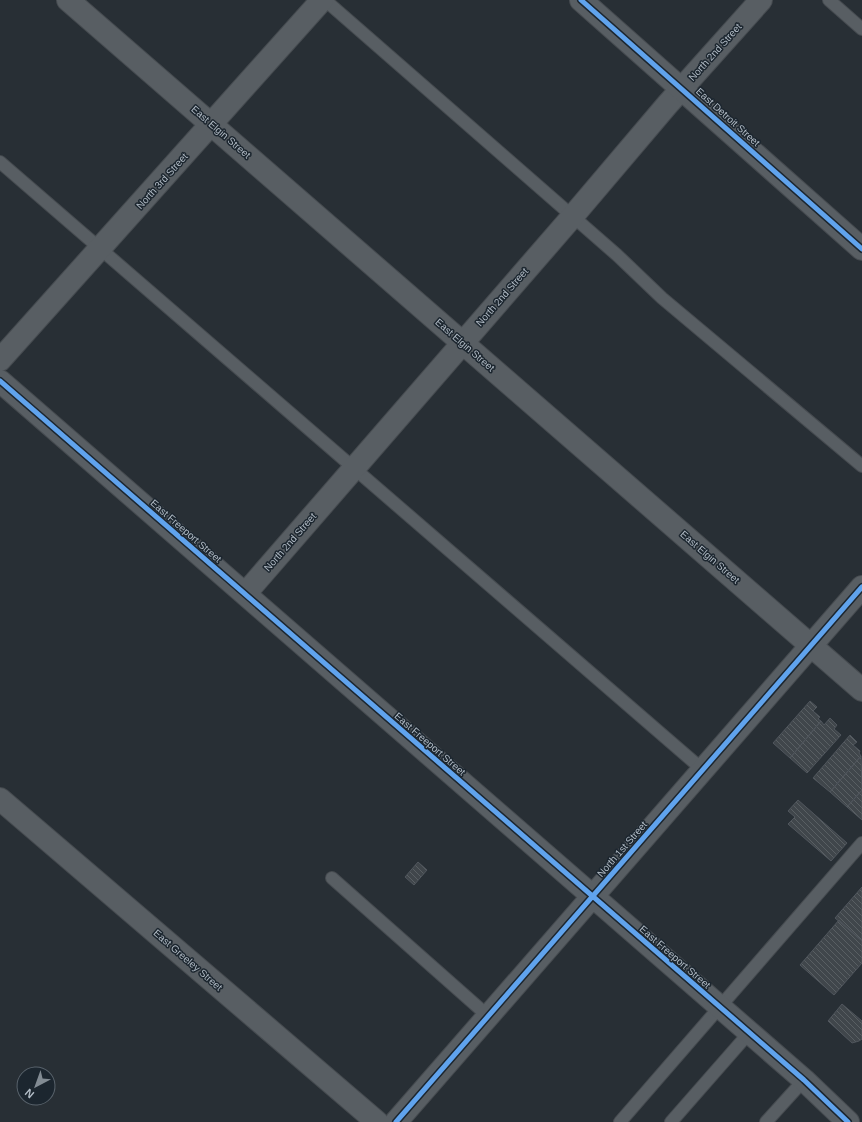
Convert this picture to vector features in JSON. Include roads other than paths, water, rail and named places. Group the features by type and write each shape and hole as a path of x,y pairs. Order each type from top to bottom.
{"street":[{"name":"East Elgin Street","path":"68,0 862,690"},
{"name":"North 3rd Street","path":"0,360 322,0"},
{"name":"East Detroit Street","path":"581,0 862,248"},
{"name":"North 2nd Street","path":"245,594 682,89 762,0"},
{"name":"East Freeport Street","path":"0,381 804,1080 848,1122"},
{"name":"North 1st Street","path":"396,1122 862,587"},
{"name":"East Greeley Street","path":"0,799 377,1122"}],"lane":[{"path":"326,0 617,255 662,298 862,466"},
{"path":"829,0 862,29"},
{"path":"0,162 703,770"},
{"path":"620,1122 862,843"},
{"path":"332,878 488,1016"},
{"path":"671,1122 749,1033"},
{"path":"766,1122 804,1080"}]}
